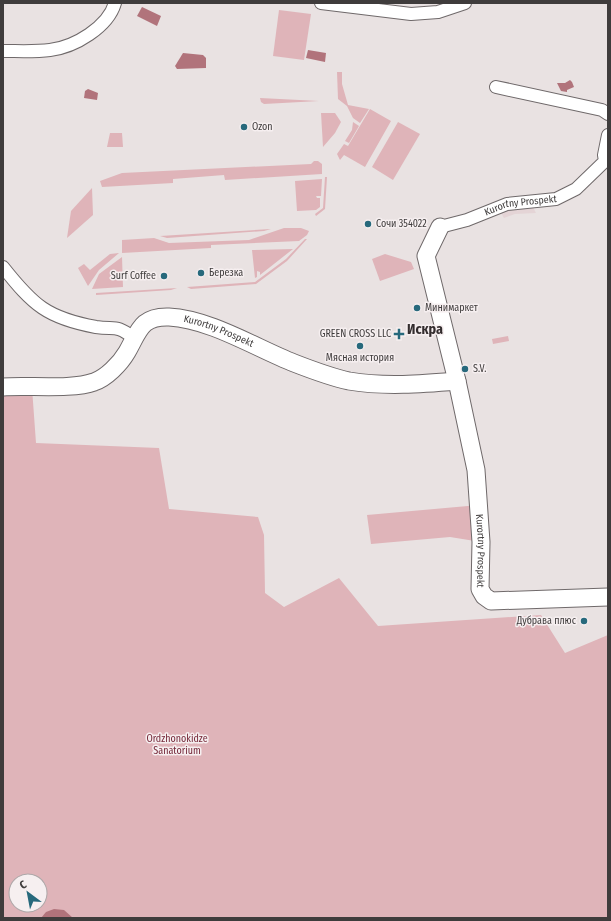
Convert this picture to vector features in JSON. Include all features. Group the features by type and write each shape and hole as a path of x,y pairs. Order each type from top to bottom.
{"street":[{"path":"3,51 51,50 69,45 97,29 106,21 115,3"},
{"path":"321,3 411,14 438,12 465,3"},
{"path":"496,87 602,110 608,114"},
{"name":"Kurortny Prospekt","path":"608,136 604,155 607,163 576,189 556,199 507,204 467,220 440,227 426,256 457,381 476,470 481,542 480,589 484,596 491,601 517,602 608,597"},
{"path":"3,267 25,295 44,310 69,320 98,327 118,328 134,338"},
{"name":"Kurortny Prospekt","path":"3,387 67,386 93,382 108,374 126,353 145,322 169,317 202,324 294,363 350,381 418,385 457,381"}],"shaded area":[{"path":"142,7 161,16 157,26 137,16"},
{"path":"308,50 326,53 325,62 306,58"},
{"path":"183,53 203,55 206,58 206,68 177,69 175,66"},
{"path":"570,80 574,87 567,90 567,92 561,91 557,83 565,83"},
{"path":"88,89 98,93 97,100 84,98 85,91"},
{"path":"518,207 533,207 536,213 515,214 504,218 501,213"},
{"path":"54,909 64,910 73,918 41,918 45,913 48,913 48,911"}],"green space":[{"path":"279,10 311,14 304,60 273,56"},
{"path":"337,72 342,72 342,84 348,105 369,109 360,123 353,118 347,106 338,99"},
{"path":"260,98 319,101 264,104 261,102"},
{"path":"370,109 391,121 365,167 344,155 340,160 337,154 344,144 348,146"},
{"path":"321,113 335,113 341,122 335,133 323,147"},
{"path":"353,122 359,126 349,143 345,141 352,130"},
{"path":"398,122 420,134 393,180 372,167"},
{"path":"110,133 122,133 123,147 107,147"},
{"path":"314,161 318,161 322,164 322,174 225,180 224,175 173,179 173,183 102,187 100,181 122,173 311,164"},
{"path":"325,177 327,177 325,209 316,216 315,214 323,208"},
{"path":"322,179 321,196 316,196 317,198 320,198 320,207 316,210 297,211 295,181"},
{"path":"92,188 93,215 67,238 71,211"},
{"path":"284,228 301,228 309,231 307,235 299,241 211,245 211,248 122,253 122,240 154,238 169,243 249,240"},
{"path":"271,229 264,231 167,238 160,236"},
{"path":"305,239 307,239 287,261 256,284 191,289 187,287 255,282 286,259"},
{"path":"293,249 260,275 260,272 257,271 257,277 255,278 252,250"},
{"path":"119,253 99,270 88,286 78,268 84,264 90,270 110,254"},
{"path":"385,254 411,262 414,269 380,281 372,259"},
{"path":"122,257 123,287 92,289 99,274"},
{"path":"177,288 171,290 96,295 96,293"},
{"path":"508,336 509,341 493,344 492,339"},
{"name":"Ordzhonokidze Sanatorium","path":"3,388 32,388 36,443 159,448 169,509 258,517 264,535 265,593 284,607 339,578 378,626 541,615 565,653 608,635 608,918 3,918"},
{"path":"479,505 481,542 450,537 371,544 367,515"}],"place":[{"name":"Ozon","path":"244,127"},
{"name":"Сочи 354022","path":"368,224"},
{"name":"Березка","path":"201,273"},
{"name":"Surf Coffee","path":"164,276"},
{"name":"Минимаркет","path":"417,308"},
{"name":"GREEN CROSS LLC","path":"399,334"},
{"name":"Мясная история","path":"360,346"},
{"name":"S.V.","path":"465,369"},
{"name":"Дубрава плюс","path":"584,621"}],"district":[{"name":"Искра","path":"425,329"}]}
